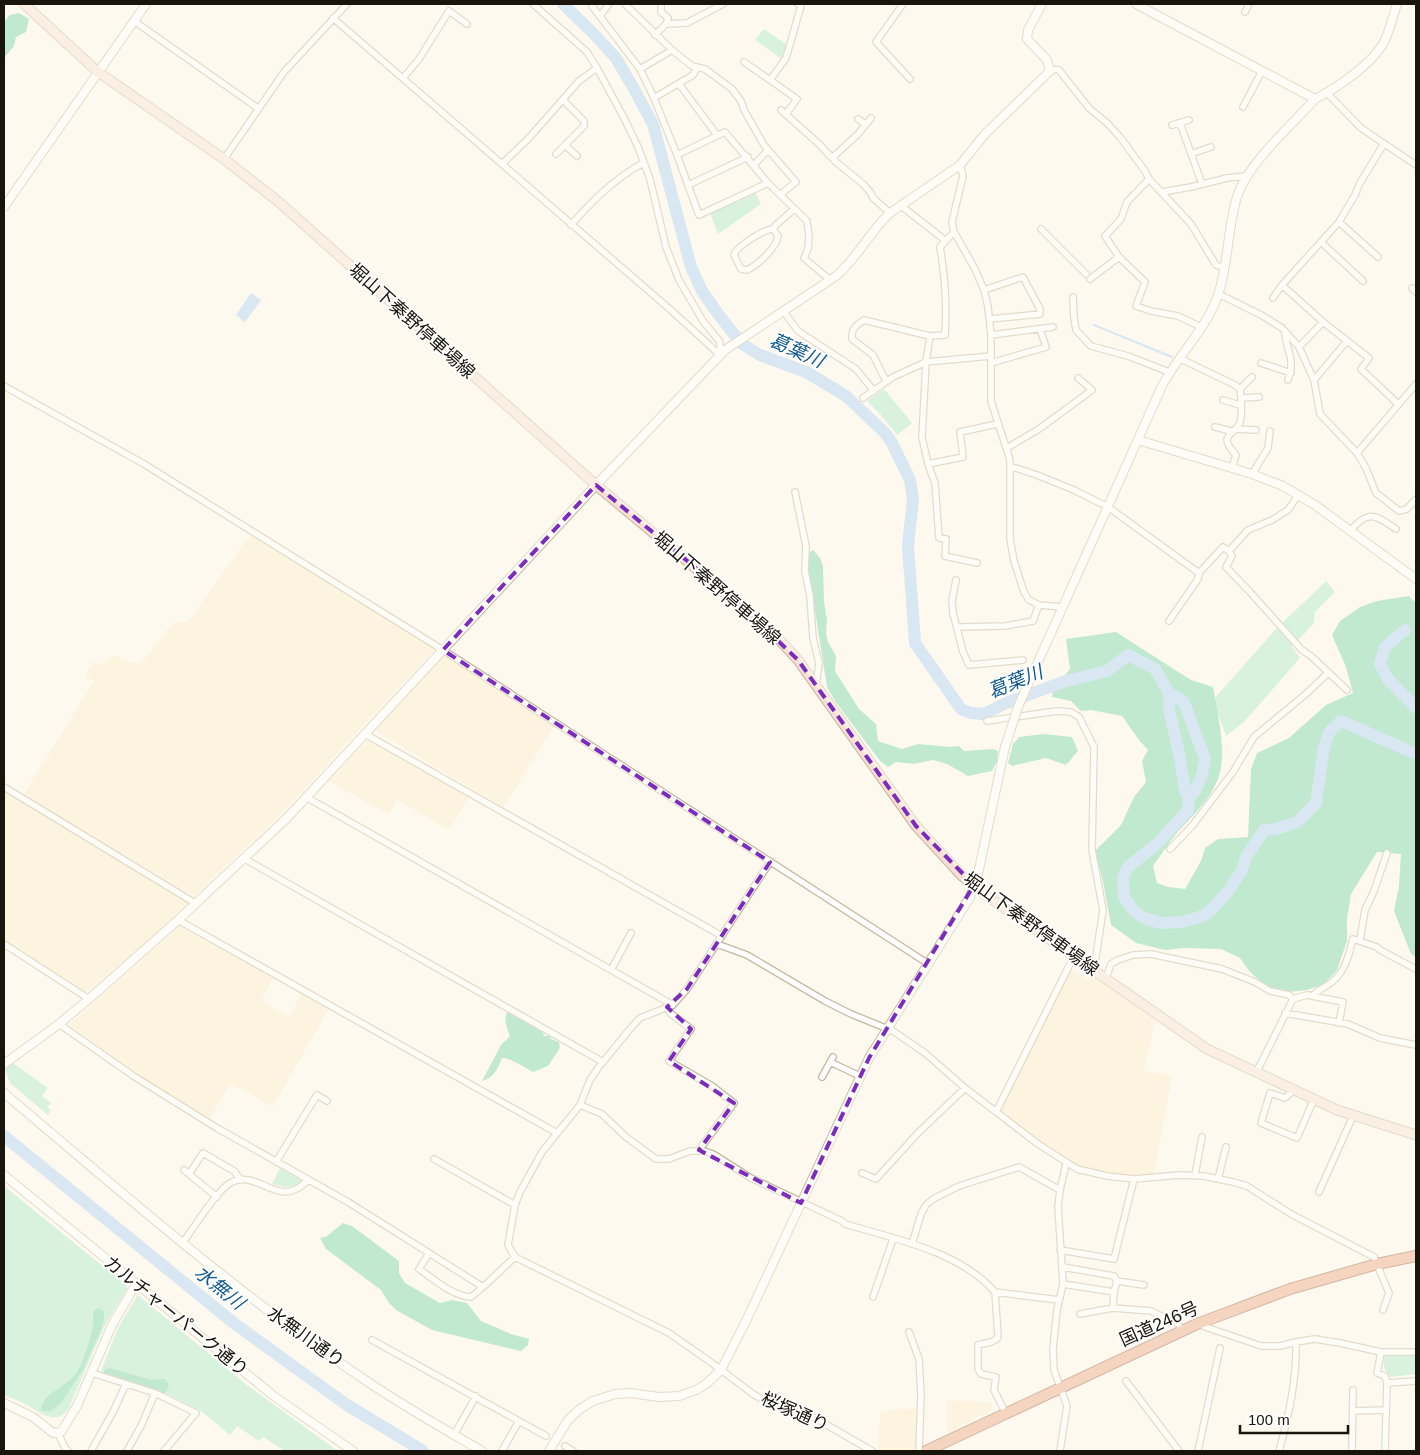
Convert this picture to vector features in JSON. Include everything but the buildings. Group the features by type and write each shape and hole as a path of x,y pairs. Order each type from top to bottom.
{"highway":[{"name":"国道246号","path":"926,1451 1196,1324 1290,1289 1377,1264 1416,1256"}],"main road":[{"name":"堀山下秦野停車場線","path":"24,4 98,72 224,159 280,203 596,485 772,633 798,660 916,826 962,876 984,894 1207,1049 1353,1116 1416,1135"}],"street":[{"path":"4,207 146,4"},
{"path":"224,159 284,72 347,4"},
{"path":"533,4 587,52 597,68 624,118 650,179 671,263 703,321 720,342 722,352"},
{"path":"600,16 609,4"},
{"path":"625,4 672,50 697,68 705,69 732,90 741,101 756,132 768,150 796,182 780,194"},
{"path":"655,35 666,24 668,18 661,12 662,4"},
{"path":"666,24 687,23 723,4"},
{"path":"770,80 786,58 801,6 798,4"},
{"path":"903,4 876,42 910,79"},
{"path":"4,1064 59,1024 89,999 178,920 306,797 722,352 830,280 852,262 881,221 890,213 960,165 985,134 1047,75 1050,69 1047,60 1027,39 1028,30 1042,4"},
{"path":"1136,4 1315,99"},
{"path":"1245,12 1249,4"},
{"path":"549,1451 568,1420 593,1401 615,1394 630,1393 659,1397 679,1396 701,1387 721,1370 746,1321 860,1076 927,963 970,897 1005,747 1018,707 1169,372 1210,313 1219,294 1234,207 1246,176 1315,99 1327,93 1373,58 1384,41 1397,4"},
{"path":"592,6 640,69 678,155 699,215 768,182"},
{"path":"403,78 419,59 449,11 467,24"},
{"path":"333,18 571,225 722,352"},
{"path":"134,21 259,109"},
{"path":"640,69 672,50"},
{"path":"744,62 797,99 784,112 862,184 871,193 873,198 890,213"},
{"path":"502,164 529,138 578,81 597,68"},
{"path":"654,98 693,75 697,68"},
{"path":"1050,69 1059,70 1088,108 1107,123 1120,137 1149,179 1191,224 1216,265 1225,268"},
{"path":"1243,107 1262,71"},
{"path":"679,84 717,135"},
{"path":"1327,93 1361,128 1383,145 1416,165"},
{"path":"556,154 584,126 584,121 563,100"},
{"path":"832,158 858,134 871,118"},
{"path":"858,119 866,124"},
{"path":"1172,125 1189,120"},
{"path":"1180,123 1202,184"},
{"path":"678,155 725,132 768,182 807,221 809,236 808,248 804,258 830,280"},
{"path":"565,145 577,156"},
{"path":"1273,298 1282,285 1338,222 1383,145"},
{"path":"1191,154 1211,146"},
{"path":"754,164 768,150"},
{"path":"688,185 748,158"},
{"path":"571,225 591,202 621,176 643,163"},
{"path":"960,165 963,176 952,215 952,222 954,232 975,269 984,290 990,319 991,401 1011,468 1009,530 1013,554 1024,592 1029,600 1039,605 1062,607"},
{"path":"1162,192 1227,178 1246,176"},
{"path":"1149,179 1127,202 1120,219 1105,236 1119,257 1145,282 1136,306 1151,312 1178,316 1201,327"},
{"path":"602,183 606,189"},
{"path":"900,205 946,241"},
{"path":"773,230 794,209"},
{"path":"1338,222 1378,257"},
{"path":"1041,228 1088,277 1119,257"},
{"path":"766,230 773,230 778,236 777,242 756,265 748,270 741,269 734,258 734,252 766,230"},
{"path":"886,381 872,355 852,339 853,329 864,320 930,336 945,335 947,308 940,247 954,232"},
{"path":"1321,242 1363,280"},
{"path":"984,290 1023,277 1040,309 1040,314 990,319"},
{"path":"1282,285 1323,322 1370,358 1360,369 1398,404"},
{"path":"1219,294 1263,316 1285,331 1300,347 1314,380 1320,414 1357,453 1366,468 1373,488 1381,498 1399,511 1407,509 1416,501"},
{"path":"1073,297 1076,330 1083,340 1091,346 1128,356 1169,372"},
{"path":"784,312 798,331 856,369 874,391"},
{"path":"1300,347 1323,322"},
{"path":"991,335 1053,327"},
{"path":"863,398 886,381 926,362 991,360 1046,348 1040,329"},
{"path":"1285,331 1292,359 1291,374 1288,380"},
{"path":"930,336 926,362 922,437 928,464 935,483 939,538 946,539 945,556 977,562"},
{"path":"1314,380 1347,341"},
{"path":"1179,358 1240,389 1240,422 1233,430 1227,443 1236,456 1232,468"},
{"path":"1262,363 1270,363 1291,374"},
{"path":"1240,389 1252,377"},
{"path":"1006,448 1039,429 1092,390 1078,378"},
{"path":"1357,453 1416,384"},
{"path":"4,386 137,460 443,650 927,963"},
{"path":"1224,400 1241,402 1259,397"},
{"path":"928,464 963,457 960,432 997,424"},
{"path":"1215,427 1233,430 1256,430"},
{"path":"1252,474 1268,448 1270,431"},
{"path":"1138,440 1252,474 1299,494 1416,578"},
{"path":"1011,468 1037,474 1108,507 1199,573"},
{"path":"795,492 806,546 805,571 810,596 813,638 819,663 816,685"},
{"path":"1229,551 1248,530 1272,520 1288,510 1299,494"},
{"path":"1350,531 1363,518 1371,516 1381,519 1396,529"},
{"path":"1169,621 1198,579 1199,573 1223,547 1232,556 1226,567 1300,649 1347,690"},
{"path":"956,580 952,601 953,613 963,652 969,666 1023,660"},
{"path":"958,627 1005,626 1032,621 1039,605"},
{"path":"1170,850 1192,826 1233,772 1254,737 1307,693 1328,672"},
{"path":"987,722 1057,711 1071,712 1079,717 1094,747 1092,850 1103,910 1094,970"},
{"path":"366,734 722,936"},
{"path":"4,787 195,903"},
{"path":"306,797 611,970 670,1006"},
{"path":"1360,940 1365,910 1374,892 1387,853"},
{"path":"243,858 603,1062"},
{"path":"430,1253 419,1269 459,1295 471,1297 515,1257 508,1245 515,1205 529,1173 542,1152 580,1105 590,1080 603,1062 640,1018 670,1006 687,989 770,862"},
{"path":"178,920 557,1133"},
{"path":"611,970 631,933"},
{"path":"1312,996 1334,980 1342,971 1353,939 1377,947 1416,969"},
{"path":"4,944 89,999"},
{"path":"717,944 747,955 825,1001 886,1030 892,1030 925,1053 996,1112 1066,1164 1076,1169 1090,1173 1134,1179 1195,1175 1247,1186 1291,1214 1369,1253 1374,1257 1389,1293 1383,1310"},
{"path":"1106,978 1111,964 1118,960 1133,955 1150,954 1222,969 1239,975 1270,991 1289,995 1293,999"},
{"path":"996,1112 1074,956"},
{"path":"1256,1073 1293,999 1307,994 1343,1002 1339,1023"},
{"path":"670,1006 670,1014 691,1029 669,1061 712,1086 734,1103 699,1150"},
{"path":"1285,1014 1348,1024 1380,1038 1416,1046"},
{"path":"59,1024 135,1077 217,1128 348,1202 483,1287"},
{"path":"822,1077 832,1059 860,1076"},
{"path":"862,1173 876,1179 918,1132 965,1088"},
{"path":"1294,1090 1285,1098 1270,1093 1261,1123 1297,1138 1314,1099"},
{"name":"水無川通り","path":"4,1093 253,1299 369,1383 482,1451"},
{"path":"276,1162 317,1095 327,1100"},
{"path":"580,1105 602,1114 626,1137 656,1158 669,1159 690,1151 699,1150 712,1154 751,1178 844,1224 912,1244 964,1266 988,1284 995,1292 997,1339 978,1345 978,1368 981,1374 996,1377 994,1390 1006,1414"},
{"path":"1318,1192 1353,1116"},
{"path":"1195,1175 1202,1137"},
{"path":"1218,1179 1226,1147"},
{"path":"217,1197 187,1172 203,1153 234,1171 241,1180"},
{"path":"434,1160 515,1205"},
{"path":"1060,1451 1067,1406 1054,1370 1053,1349 1063,1284 1058,1224 1060,1190 1066,1164"},
{"path":"912,1244 921,1214 926,1205 932,1199 959,1186 980,1181 1019,1167 1060,1190"},
{"name":"カルチャーパーク通り","path":"4,1175 275,1397 354,1451"},
{"path":"1060,1250 1114,1259 1134,1179"},
{"path":"183,1242 229,1183 241,1180 291,1192 301,1187 308,1180"},
{"path":"873,1297 893,1239"},
{"name":"桜塚通り","path":"515,1257 669,1333 753,1394 771,1404 815,1418 872,1451"},
{"path":"1063,1267 1114,1276 1118,1281 1144,1285"},
{"path":"1113,1308 1114,1292 1118,1281"},
{"path":"4,1403 28,1415 53,1433 58,1433 64,1429 77,1406 112,1325 136,1284"},
{"path":"1063,1284 1114,1292"},
{"path":"995,1292 1059,1301 1065,1305"},
{"path":"1080,1314 1113,1308 1151,1311 1178,1324 1182,1330"},
{"path":"1196,1324 1261,1346 1280,1346 1296,1342 1323,1340 1381,1352 1416,1352"},
{"path":"909,1332 919,1359 921,1394 919,1451"},
{"path":"372,1340 546,1436"},
{"path":"1280,1451 1291,1399 1296,1342"},
{"path":"1198,1451 1220,1348"},
{"path":"1381,1352 1377,1373 1385,1376 1387,1383 1385,1451"},
{"path":"92,1373 155,1394 196,1413 164,1451"},
{"path":"1126,1381 1179,1451"},
{"path":"1387,1383 1416,1381"},
{"path":"91,1451 126,1384"},
{"path":"1352,1451 1353,1390"},
{"path":"127,1451 142,1424 155,1394"},
{"path":"454,1435 476,1396"},
{"path":"1353,1410 1386,1410"},
{"path":"502,1451 519,1421"},
{"path":"58,1433 68,1451"},
{"path":"565,1446 573,1451"}],"highlighted area":[{"path":"596,485 745,609 798,660 916,826 974,885 869,1058 801,1203 699,1150 734,1103 669,1061 691,1029 667,1007 687,989 770,862 443,650"}],"shaded area":[{"path":"250,535 435,649 280,815 194,896 23,795 94,681 85,675 93,662 103,665 113,655 140,665 174,622 188,622"},
{"path":"444,655 555,725 503,808 375,730"},
{"path":"368,740 470,796 449,830 397,800 389,815 329,781"},
{"path":"4,790 189,902 128,958 86,992 4,941"},
{"path":"180,926 273,978 261,1001 290,1016 302,993 329,1008 273,1107 231,1083 209,1119 140,1076 69,1025"},
{"path":"1069,969 1088,980 1091,975 1157,1021 1153,1030 1144,1071 1172,1076 1154,1174 1126,1176 1084,1170 1050,1150 1000,1112"},
{"path":"947,1400 992,1403 992,1410 947,1432"},
{"path":"919,1408 917,1447 908,1451 877,1450 881,1411"}],"green space":[{"path":"19,13 29,19 26,32 16,37 14,46 4,58 4,22 10,15"},
{"path":"764,29 787,45 782,59 755,40"},
{"path":"755,192 761,204 718,234 710,213"},
{"path":"884,389 912,423 897,435 867,401"},
{"path":"813,550 820,558 823,566 824,602 827,620 826,633 828,642 836,656 835,671 859,709 876,724 878,741 902,749 918,744 959,746 964,751 993,749 998,751 997,761 992,771 968,776 947,764 933,760 914,764 896,762 888,767 880,761 835,701 827,687 808,566 809,553"},
{"path":"1326,581 1335,592 1315,612 1314,623 1292,647 1300,658 1244,722 1226,736 1213,700 1276,629"},
{"path":"1409,596 1416,603 1416,957 1411,954 1394,911 1399,886 1401,854 1377,852 1351,894 1347,919 1347,941 1337,970 1324,984 1307,990 1289,992 1266,986 1250,972 1240,958 1221,949 1184,948 1165,950 1136,943 1111,925 1095,851 1121,825 1134,797 1146,782 1142,761 1148,750 1122,716 1091,710 1081,711 1071,701 1052,697 1053,689 1070,669 1066,639 1116,632 1191,680 1213,687 1222,748 1221,768 1218,778 1203,804 1176,834 1153,866 1157,883 1168,887 1185,889 1201,861 1205,848 1218,839 1248,837 1251,769 1257,753 1289,738 1326,705 1353,693 1346,667 1332,635 1340,621 1360,607 1377,601"},
{"path":"1044,734 1072,737 1078,751 1066,765 1046,758 1012,766 1008,763 1013,744 1019,737"},
{"path":"509,1010 538,1028 544,1036 550,1036 551,1039 559,1042 560,1048 548,1066 533,1072 514,1061 502,1058 493,1075 482,1081 501,1045 510,1036 505,1019"},
{"path":"13,1063 48,1088 42,1096 51,1103 47,1107 51,1110 48,1115 10,1083 5,1069"},
{"path":"280,1168 301,1180 301,1182 287,1187 272,1184"},
{"path":"4,1186 126,1285 127,1289 105,1325 68,1410 57,1417 45,1415 4,1395"},
{"path":"343,1223 352,1226 399,1261 399,1273 405,1283 440,1303 452,1300 467,1303 481,1321 511,1334 529,1339 528,1345 521,1351 432,1330 396,1310 381,1290 326,1249 320,1238 327,1236"},
{"path":"137,1296 248,1386 338,1451 285,1451 263,1437 259,1441 237,1426 230,1435 201,1411 157,1389 101,1371 118,1328"},
{"path":"98,1308 104,1311 104,1319 83,1370 61,1403 51,1411 42,1411 41,1407 47,1397 71,1379 78,1371 91,1335 93,1312"},
{"path":"1387,1355 1416,1355 1416,1374 1391,1377 1385,1371 1384,1366 1384,1357"},
{"path":"109,1368 152,1380 165,1379 169,1385 166,1392 162,1394 104,1375 104,1370"}],"water":[{"path":"251,293 261,300 245,322 236,315"}],"waterway":[{"name":"葛葉川","path":"563,4 616,58 653,124 691,267 702,291 718,314 742,344 760,355 806,372 846,396 891,441 910,480 913,499 908,546 915,643 961,709 971,713 984,714 1006,703 1063,682 1107,671 1128,655 1155,669 1169,693 1169,709 1185,791 1189,798 1188,810 1158,843 1128,867 1123,878 1124,897 1133,910 1144,918 1161,923 1181,922 1208,913 1227,893 1242,870 1246,857 1264,830 1276,829 1297,822 1316,803 1324,747 1330,731 1341,721 1416,754"},
{"path":"1094,325 1172,357"},
{"path":"1405,630 1385,647 1380,664 1388,679 1416,708"},
{"path":"1169,693 1184,702 1205,759 1202,775 1195,791 1189,798"},
{"name":"水無川","path":"4,1136 235,1324 347,1405 423,1451"}]}
